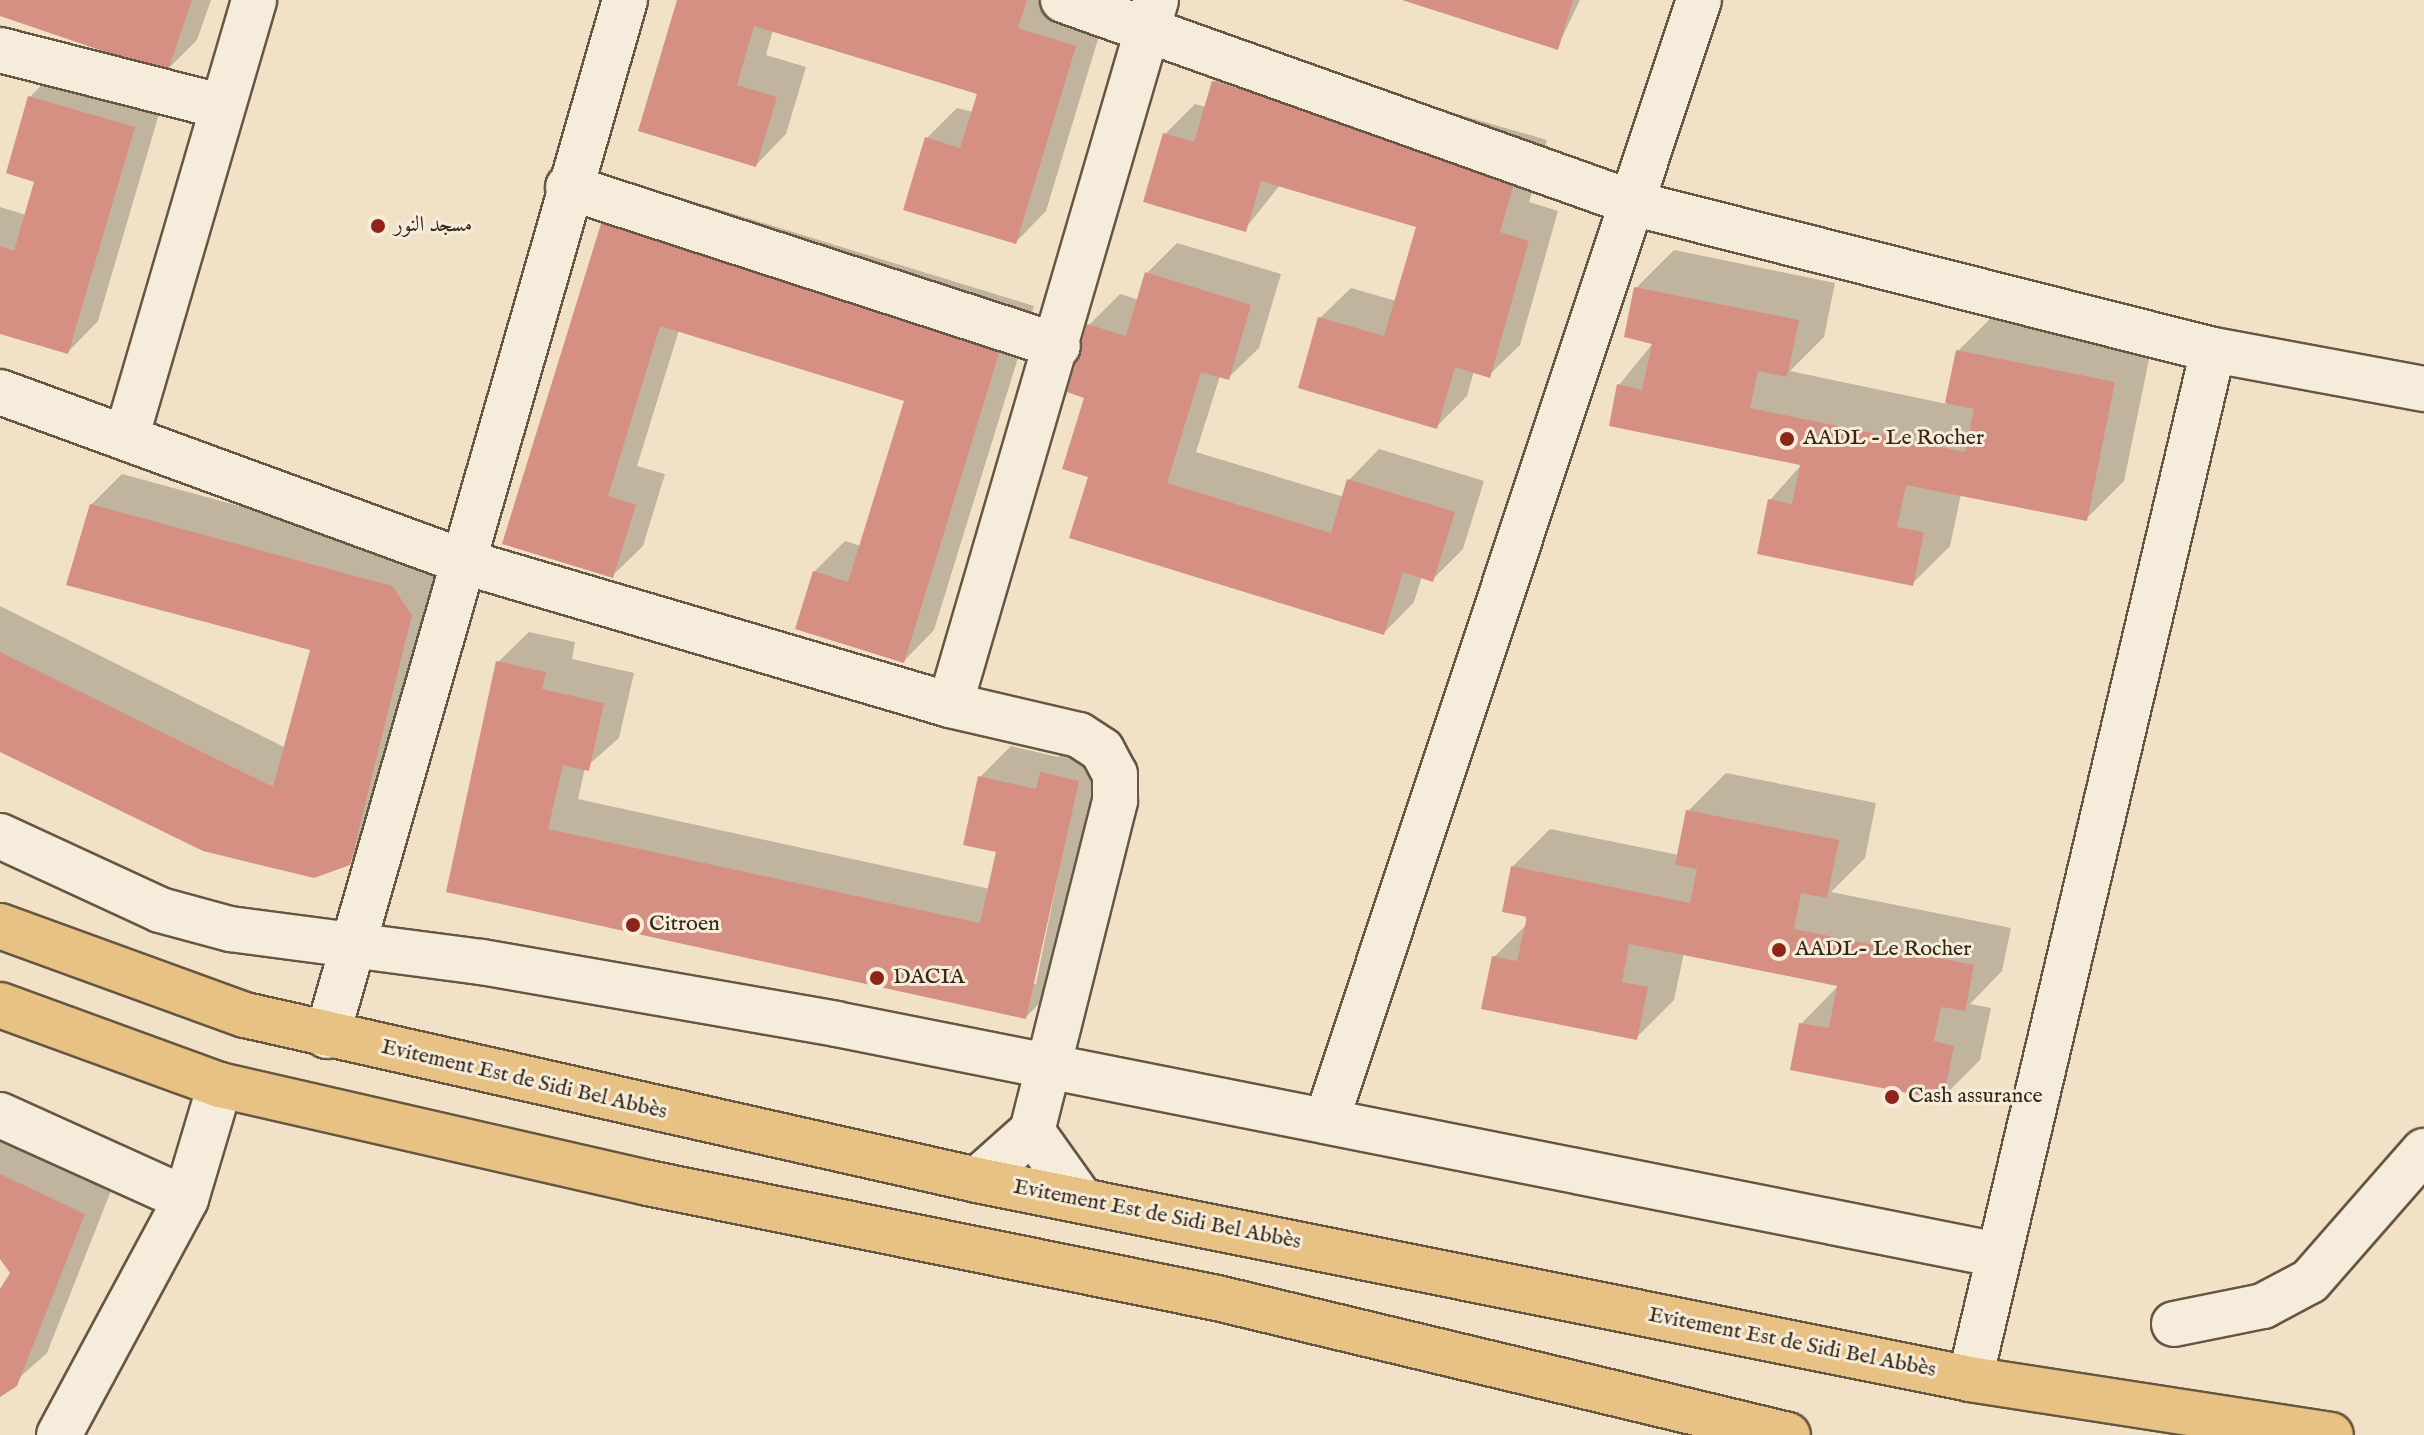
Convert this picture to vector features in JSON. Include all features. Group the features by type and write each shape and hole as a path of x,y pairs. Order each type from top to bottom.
{"highway":[{"name":"Evitement Est de Sidi Bel Abbès","path":"0,926 136,980 327,1036 977,1180 1079,1197 1970,1379 2331,1435"},
{"path":"0,1005 220,1085 648,1183 1217,1298 1788,1435"}],"street":[{"path":"127,435 220,106 254,0"},
{"path":"327,1036 568,187 625,0"},
{"path":"1063,0 1152,13 1636,204 2213,350 2424,389"},
{"path":"1327,1119 1636,204 1699,0"},
{"path":"950,705 1058,346 1152,13"},
{"path":"0,50 220,106"},
{"path":"568,187 1058,346"},
{"path":"1970,1379 2213,350"},
{"path":"0,392 127,435 461,561 950,705 1079,735 1102,750 1115,774 1103,852 1046,1064 1032,1131 977,1180"},
{"path":"0,836 160,910 230,929 352,944 1046,1064 1998,1255"},
{"path":"59,1435 186,1199 220,1085"},
{"path":"0,1115 186,1199"},
{"path":"1032,1131 1079,1197"},
{"path":"2174,1324 2263,1306 2310,1281 2424,1151"}],"building":[{"path":"0,0 192,0 167,73 0,16"},
{"path":"677,0 1027,0 1018,28 1076,46 1016,244 903,210 925,137 960,148 977,94 754,26 737,85 777,97 756,167 638,131"},
{"path":"1402,0 1573,0 1558,50"},
{"path":"1212,81 1518,170 1500,232 1529,241 1490,378 1455,367 1437,429 1298,388 1318,317 1384,336 1416,227 1261,181 1246,232 1143,202 1163,133 1194,142"},
{"path":"28,96 135,127 68,354 0,334 0,246 14,251 34,182 6,173"},
{"path":"604,214 1004,337 904,663 795,629 813,571 848,582 904,401 660,326 608,496 636,505 613,578 502,544"},
{"path":"1145,272 1251,305 1229,380 1201,372 1167,483 1331,533 1347,479 1455,512 1433,582 1403,572 1384,635 1069,538 1088,477 1062,469 1084,398 1067,392 1087,324 1126,336"},
{"name":"AADL - Le Rocher","path":"1634,287 1799,320 1787,377 1758,371 1750,408 1965,452 1974,409 1945,403 1956,350 2115,382 2087,521 1906,485 1897,527 1924,532 1913,586 1757,554 1768,499 1792,504 1800,465 1609,426 1617,384 1642,390 1652,344 1624,337"},
{"path":"90,504 392,586 412,615 350,865 314,878 203,851 0,752 0,652 273,787 310,650 66,585"},
{"path":"496,661 546,672 542,689 604,703 589,771 563,765 548,829 980,923 996,852 963,845 978,776 1036,789 1040,772 1079,781 1026,1019 446,892"},
{"name":"AADL- Le Rocher","path":"1686,810 1839,840 1827,898 1801,893 1794,929 1974,965 1965,1011 1941,1007 1934,1041 1954,1046 1943,1100 1790,1070 1799,1023 1829,1028 1837,986 1629,944 1622,982 1648,987 1637,1040 1481,1009 1492,956 1517,961 1527,917 1502,912 1511,866 1690,903 1697,869 1675,865"},
{"path":"0,1174 85,1214 17,1386 0,1397 0,1289 10,1273 0,1259"}],"place":[{"name":"مسجد النور","path":"378,226"},
{"name":"AADL - Le Rocher","path":"1787,439"},
{"name":"Citroen","path":"633,925"},
{"name":"AADL- Le Rocher","path":"1779,950"},
{"name":"DACIA","path":"877,978"},
{"name":"Cash assurance","path":"1892,1097"}]}
